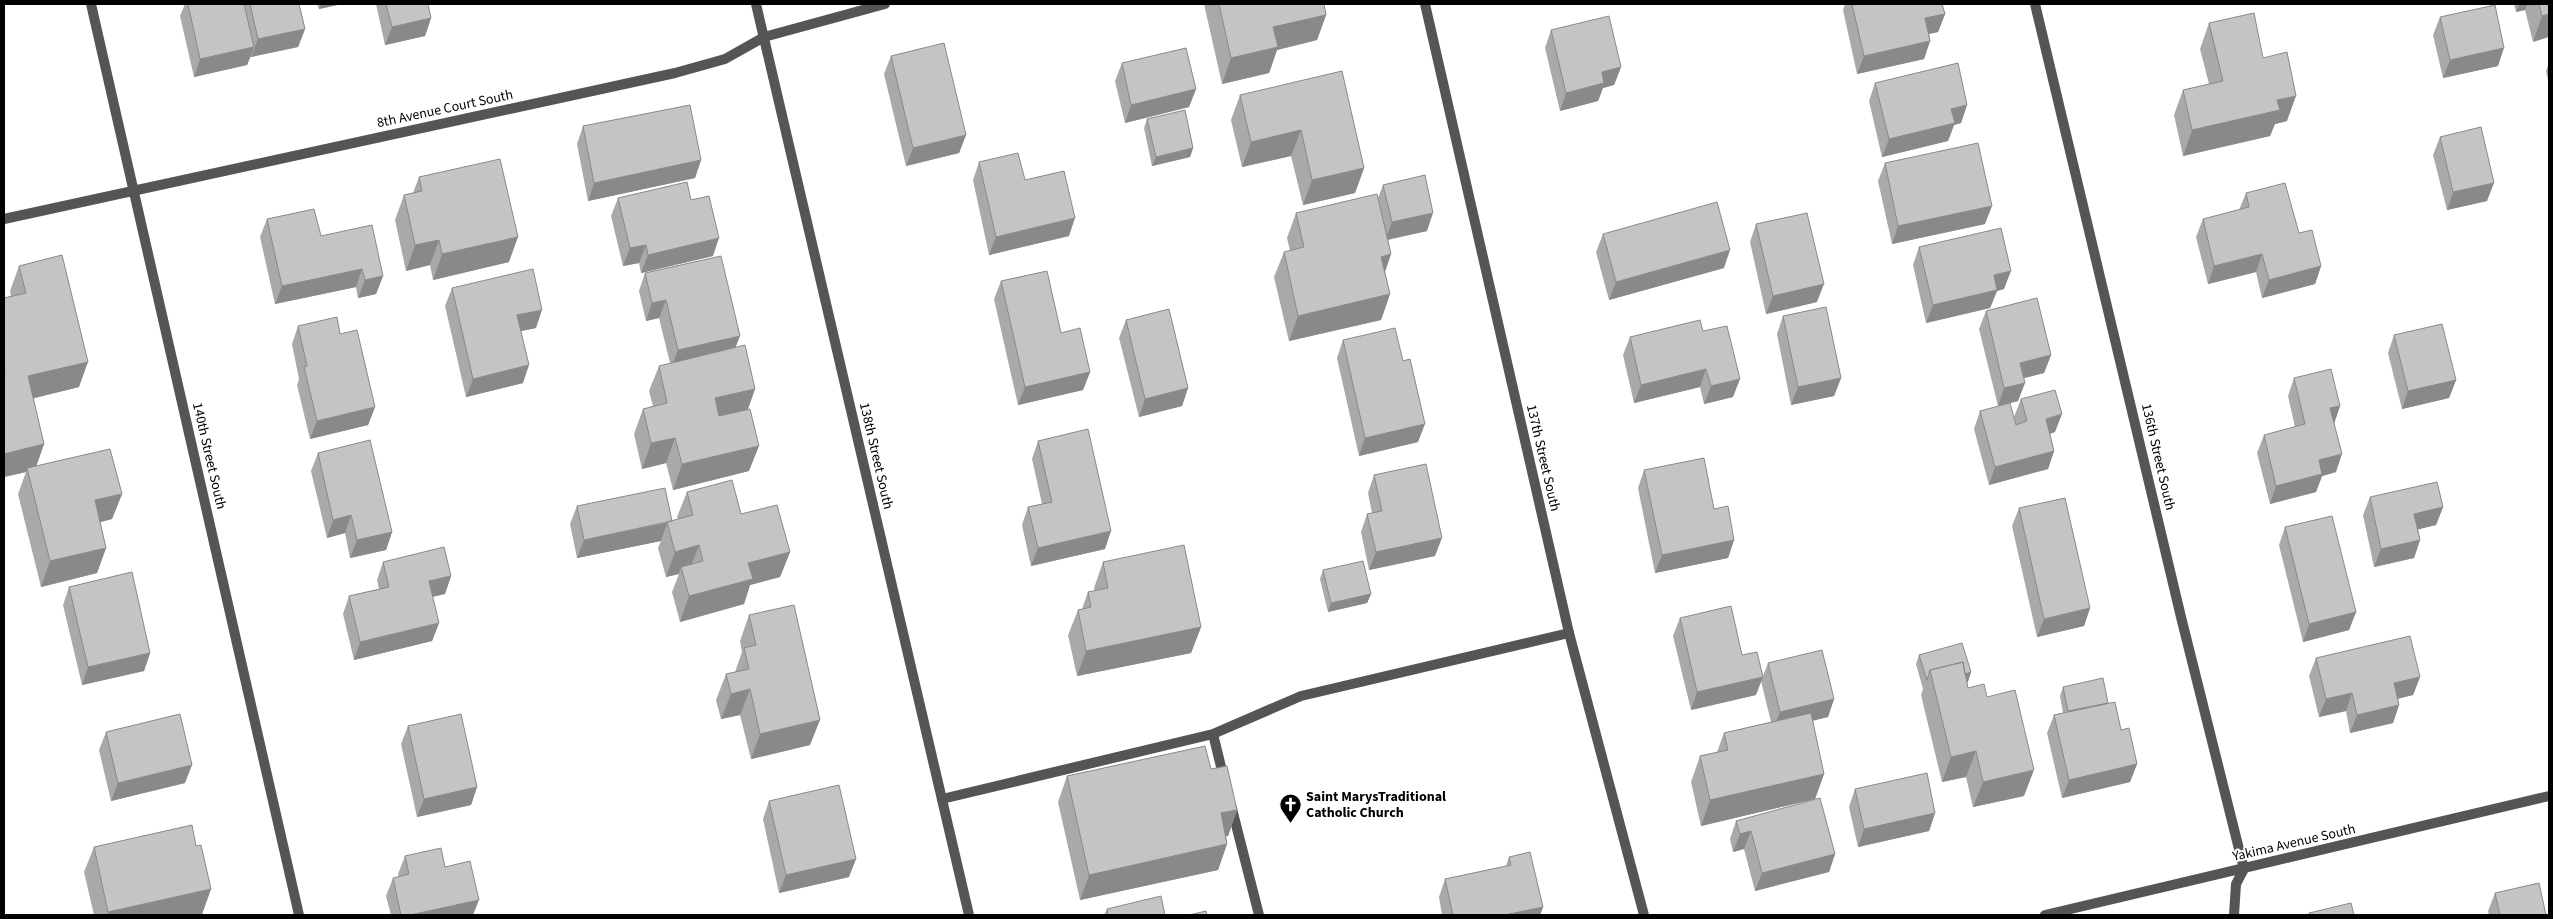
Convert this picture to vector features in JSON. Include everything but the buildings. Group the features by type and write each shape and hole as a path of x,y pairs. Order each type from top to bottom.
{"street":[{"name":"140th Street South","path":"92,4 299,915"},
{"name":"138th Street South","path":"756,4 969,915"},
{"name":"8th Avenue Court South","path":"4,219 675,73 725,59 764,37 885,4"},
{"name":"137th Street South","path":"1425,4 1569,633 1644,915"},
{"name":"136th Street South","path":"2035,4 2183,626 2244,869"},
{"path":"942,799 1213,734 1301,696 1569,633"},
{"path":"1213,734 1259,915"},
{"name":"Yakima Avenue South","path":"2045,915 2549,796"},
{"path":"2234,915 2236,884 2244,869"}],"place":[{"name":"Saint MarysTraditional Catholic Church","path":"1290,824"}]}
